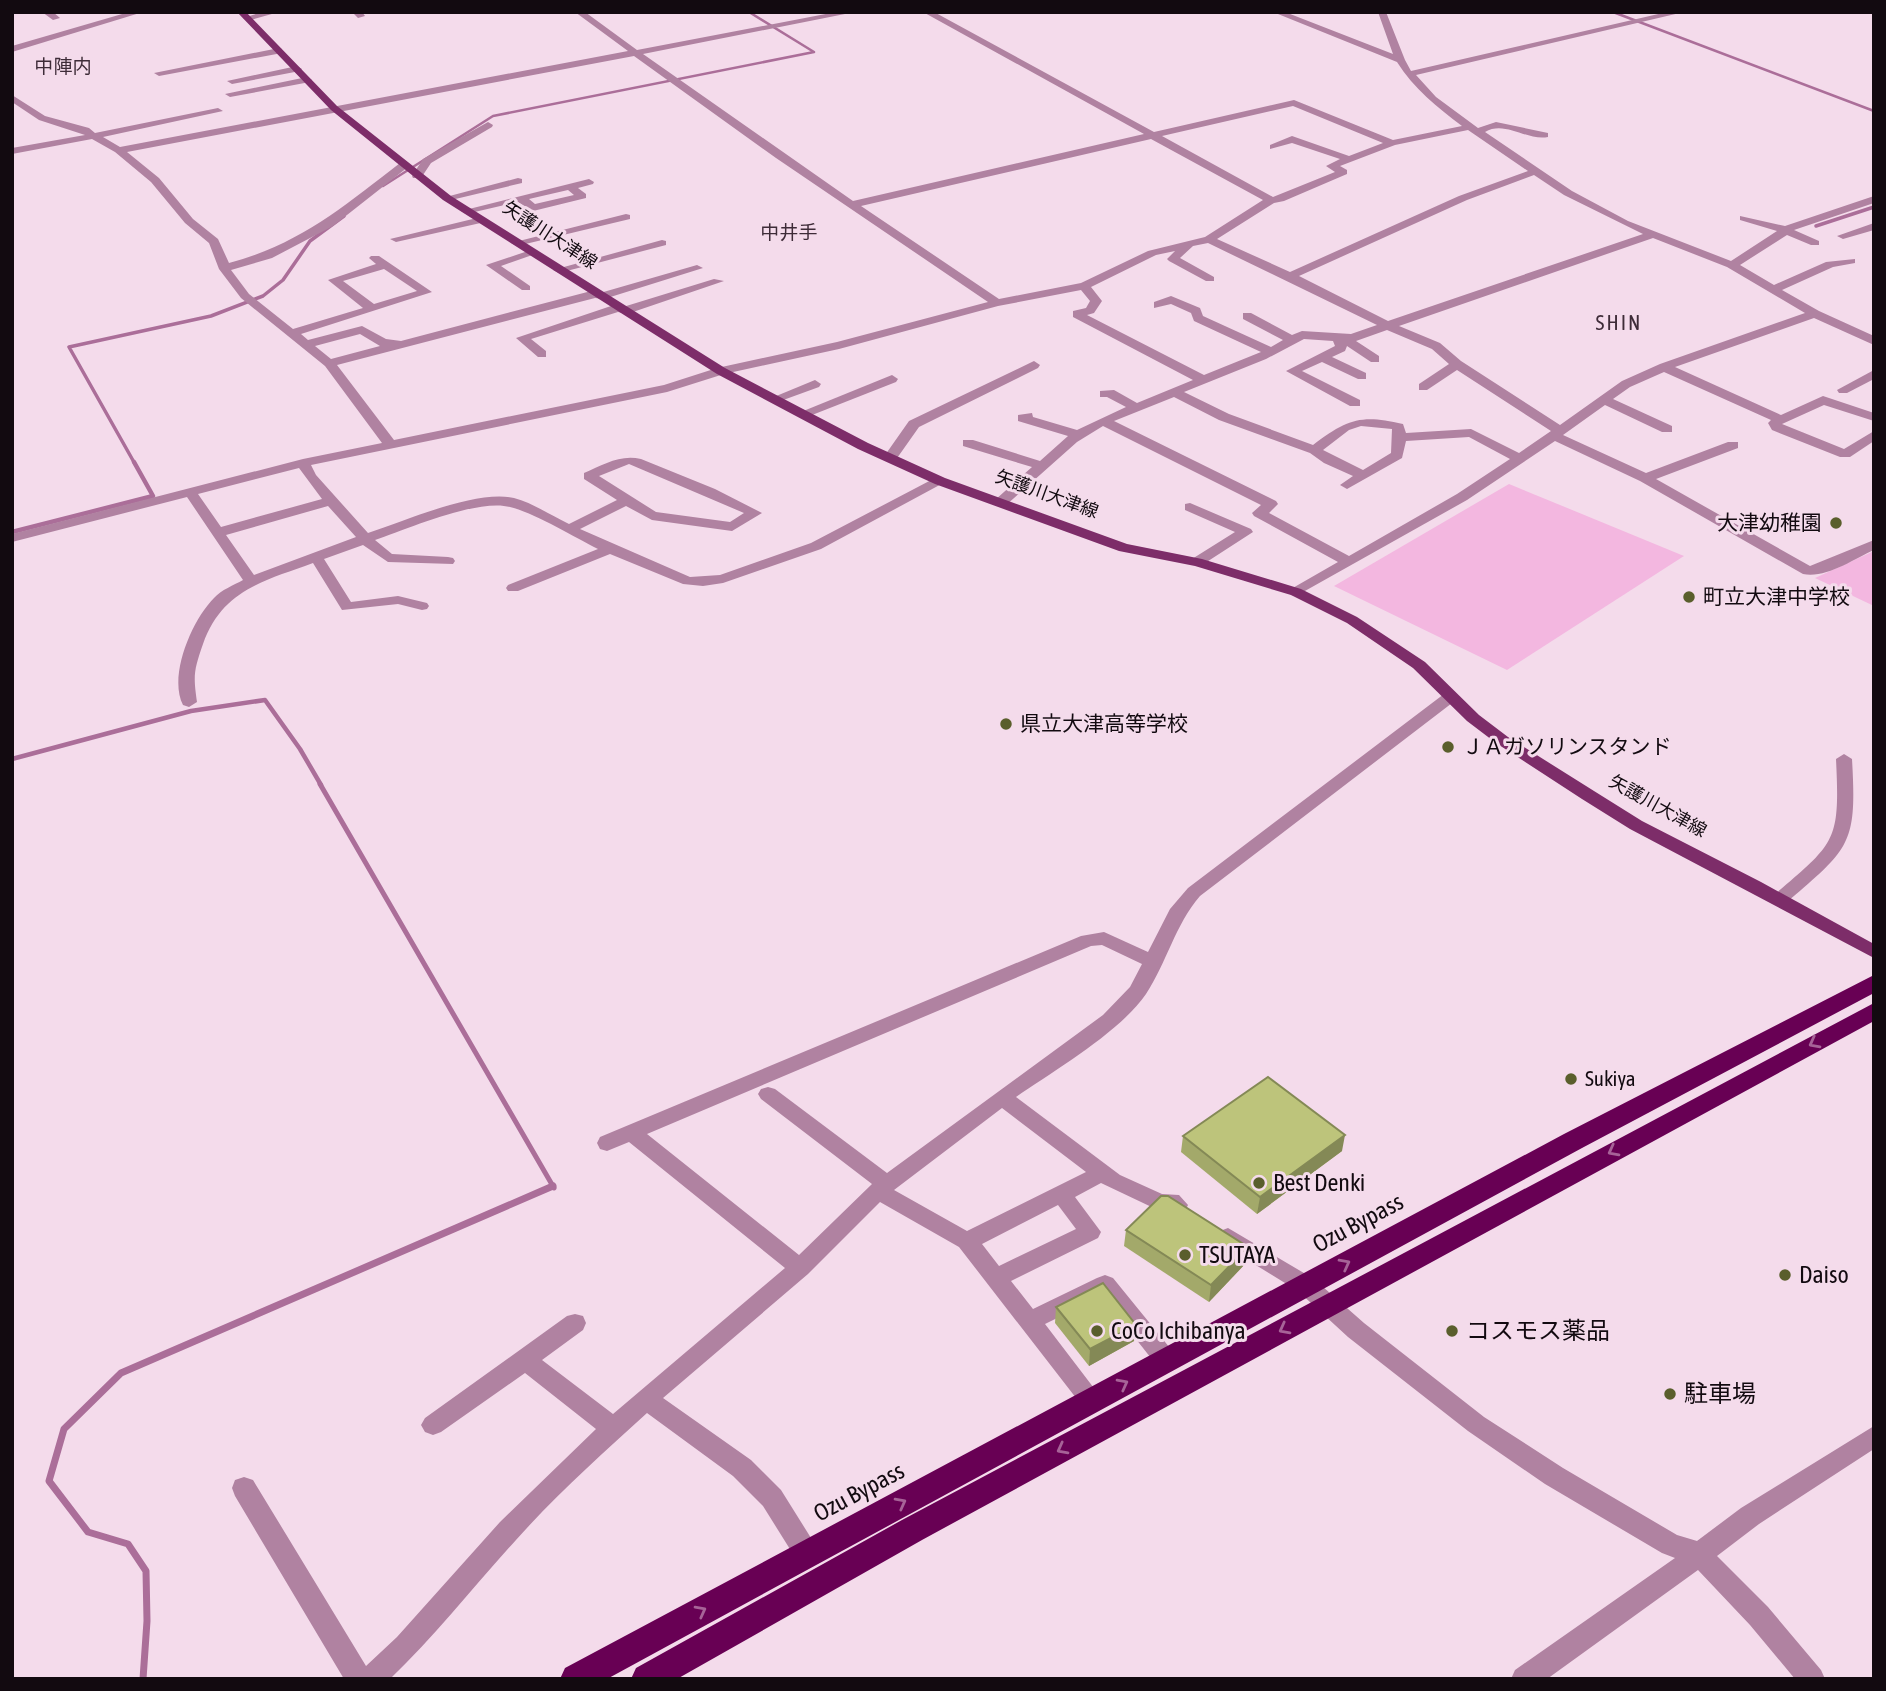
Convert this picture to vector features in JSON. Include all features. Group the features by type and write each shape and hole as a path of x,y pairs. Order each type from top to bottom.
{"highway":[{"name":"Ozu Bypass","path":"576,1679 1166,1360 1874,983"},
{"path":"663,1675 912,1530 1874,1011"}],"main road":[{"name":"矢護川大津線","path":"244,15 334,108 447,198 721,371 940,481 1124,548 1197,562 1296,592 1371,632 1419,665 1450,697 1502,740 1636,825 1874,951"},
{"path":"653,1637 663,1675"}],"street":[{"path":"46,12 56,18"},
{"path":"12,49 139,12"},
{"path":"244,15 275,12"},
{"path":"579,12 780,156 997,303"},
{"path":"119,150 851,12"},
{"path":"927,12 1270,200"},
{"path":"1277,12 1400,60"},
{"path":"1382,12 1400,60 1409,75 1433,99 1474,130 1594,209 1651,235 1731,265 1815,314 1874,341"},
{"path":"1409,75 1680,12"},
{"path":"159,74 279,51"},
{"path":"232,81 296,69"},
{"path":"230,94 307,80"},
{"path":"12,98 42,118 85,130 119,150 155,180 189,221 214,241 225,268 245,296 329,363 390,444"},
{"path":"854,204 1294,103 1392,144"},
{"path":"12,151 218,111"},
{"path":"12,538 303,464 667,388 721,371 839,345 997,303 1084,286 1152,253 1209,239 1270,200 1280,199 1343,172 1331,166 1346,158 1392,144 1505,124 1536,136 1544,135"},
{"path":"418,176 427,161 488,125"},
{"path":"1274,146 1293,139 1346,158"},
{"path":"225,268 268,256 329,224 404,165"},
{"path":"1290,276 1463,198 1536,171"},
{"path":"447,198 518,181"},
{"path":"467,211 520,198 533,208 582,196 570,186 589,182"},
{"path":"1731,265 1785,230 1812,217 1874,199"},
{"path":"517,243 626,216"},
{"path":"1744,218 1785,230 1815,243"},
{"path":"396,239 481,220"},
{"path":"1843,236 1874,226"},
{"path":"1861,230 1874,236"},
{"path":"1342,339 1561,268 1651,235"},
{"path":"1209,239 1290,276 1386,325 1436,345 1457,364 1556,432 1645,478 1808,570 1828,566 1874,544"},
{"path":"559,270 662,243"},
{"path":"1190,243 1173,259 1210,279"},
{"path":"526,288 492,265 532,253"},
{"path":"292,332 426,292 380,261 334,280 371,308"},
{"path":"1773,290 1830,264 1852,261"},
{"path":"329,363 697,268"},
{"path":"542,354 522,338 718,281"},
{"path":"1084,286 1096,301 1090,310 1077,314 1203,380"},
{"path":"1158,305 1171,300 1196,311 1198,318 1270,351"},
{"path":"1296,592 1462,497 1520,460 1626,384 1664,367 1815,314"},
{"path":"1247,316 1292,340"},
{"path":"1857,334 1874,325"},
{"path":"307,344 362,330 383,343 394,344 448,331"},
{"path":"1000,503 1079,435 1103,421 1292,340 1311,334 1342,339 1374,359"},
{"path":"1342,339 1341,348 1292,371 1355,403"},
{"path":"1322,358 1362,376"},
{"path":"1423,387 1457,364"},
{"path":"890,458 914,424 1034,365"},
{"path":"1664,367 1781,420"},
{"path":"1843,390 1874,374"},
{"path":"802,414 892,379"},
{"path":"775,400 815,384"},
{"path":"1174,392 1224,417 1315,450 1329,460 1363,475"},
{"path":"1105,394 1108,393 1135,407"},
{"path":"1603,399 1667,429"},
{"path":"1874,417 1823,400 1775,423 1777,427 1845,454 1874,435"},
{"path":"1027,416 1023,418 1079,435"},
{"path":"1315,450 1341,430 1367,419 1398,427 1400,437 1397,455 1347,485"},
{"path":"1103,421 1271,503 1259,513 1349,562"},
{"path":"1400,437 1471,433 1520,460"},
{"path":"968,443 1043,466"},
{"path":"1645,478 1732,445"},
{"path":"630,459 643,461 685,483 755,513 732,527 652,516 627,500 589,477 630,459"},
{"path":"303,464 365,539 388,558 447,561"},
{"path":"189,702 185,674 201,628 220,600 251,581 365,539 462,508 501,501 512,502 610,549 688,581 723,579 816,546 940,481"},
{"path":"190,492 251,581"},
{"path":"569,529 627,500"},
{"path":"217,534 331,501"},
{"path":"1190,507 1245,532 1197,562"},
{"path":"513,588 610,549"},
{"path":"316,557 358,624"},
{"path":"347,607 398,600 422,606"},
{"path":"371,1679 406,1646 509,1530 614,1429 800,1268 882,1188 1110,1020 1138,991 1179,909 1194,892 1450,697"},
{"path":"1780,899 1833,850 1845,817 1844,759"},
{"path":"607,1143 1088,940 1104,938 1153,962"},
{"path":"768,1094 882,1188 967,1241 1091,1401"},
{"path":"1002,1097 1103,1173 1160,1203 1171,1201 1191,1214"},
{"path":"631,1133 800,1268"},
{"path":"967,1241 1103,1173"},
{"path":"996,1278 1090,1232 1061,1194"},
{"path":"1212,1227 1306,1285 1488,1432 1554,1476 1671,1545 1702,1554 1711,1569 1759,1616 1812,1679"},
{"path":"1030,1321 1105,1284 1166,1360"},
{"path":"433,1425 575,1323"},
{"path":"525,1360 614,1429"},
{"path":"646,1399 742,1468 772,1498 807,1554"},
{"path":"1524,1679 1702,1554 1750,1516 1874,1436"},
{"path":"244,1488 359,1679"}],"shaded area":[{"path":"1509,484 1684,556 1507,670 1334,586"},
{"path":"1874,551 1874,606 1815,578"}],"building":[{"name":"Best Denki","path":"1268,1077 1345,1135 1260,1197 1183,1136"},
{"name":"TSUTAYA","path":"1161,1196 1168,1196 1248,1247 1211,1285 1126,1230"},
{"path":"1103,1283 1136,1325 1090,1349 1056,1307"}],"waterway":[{"path":"383,186 493,116 814,52 749,12"},
{"path":"1613,12 1874,111"},
{"path":"1816,226 1874,207"},
{"path":"135,464 69,347 211,316 263,296 283,280 310,241 344,216"},
{"path":"12,532 153,496 134,462"},
{"path":"12,759 191,711 265,700 300,749 321,785"},
{"path":"320,784 553,1186"},
{"path":"143,1679 147,1621 146,1571 128,1544 88,1532 49,1481 64,1429 121,1373 553,1186"}],"place":[{"name":"大津幼稚園","path":"1836,523"},
{"name":"町立大津中学校","path":"1689,597"},
{"name":"県立大津高等学校","path":"1006,724"},
{"name":"ＪＡガソリンスタンド","path":"1448,747"},
{"name":"Sukiya","path":"1571,1079"},
{"name":"Best Denki","path":"1259,1183"},
{"name":"TSUTAYA","path":"1185,1255"},
{"name":"Daiso","path":"1785,1275"},
{"name":"CoCo Ichibanya","path":"1097,1331"},
{"name":"コスモス薬品","path":"1452,1331"},
{"name":"駐車場","path":"1670,1394"}],"district":[{"name":"中陣内","path":"63,66"},
{"name":"中井手","path":"789,232"},
{"name":"SHIN","path":"1619,323"}]}
